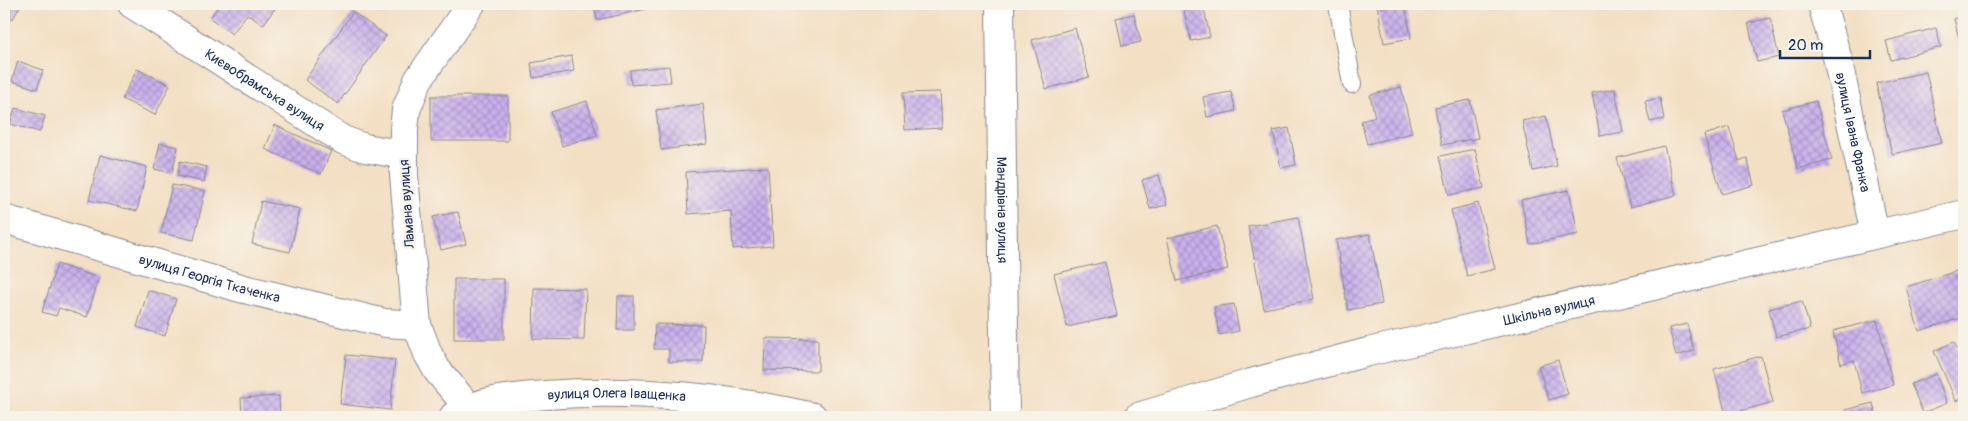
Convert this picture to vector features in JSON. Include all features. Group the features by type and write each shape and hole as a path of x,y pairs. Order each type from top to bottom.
{"street":[{"name":"Києвобрамська вулиця","path":"132,4 343,140 383,153 404,154"},
{"name":"Ламана вулиця","path":"460,412 428,354 417,325 404,176 404,154 406,110 410,96 431,59 471,4"},
{"name":"Мандрівна вулиця","path":"1000,4 1005,417"},
{"name":"вулиця Івана Франка","path":"1822,4 1837,57 1875,234"},
{"name":"Шкільна вулиця","path":"1138,417 1251,383 1368,352 1964,214"},
{"name":"вулиця Георгія Ткаченка","path":"4,219 244,289 384,323 417,325"},
{"name":"вулиця Олега Іващенка","path":"460,412 492,401 526,397 570,393 647,393 738,403 812,417"}],"lane":[{"path":"1338,4 1352,84"}],"building":[{"path":"4,4 21,4 13,19 4,14"},
{"path":"220,4 278,4 263,25 247,14 232,34 210,18"},
{"path":"594,4 649,4 650,8 597,20"},
{"path":"1203,4 1210,37 1191,41 1183,6"},
{"path":"1377,4 1405,4 1411,38 1384,43"},
{"path":"353,12 386,36 338,104 305,80"},
{"path":"1134,14 1141,42 1122,46 1116,18"},
{"path":"1964,16 1964,58 1954,19"},
{"path":"1770,18 1779,57 1757,62 1748,23"},
{"path":"1075,28 1089,77 1046,89 1032,40"},
{"path":"1936,28 1941,47 1891,60 1886,41"},
{"path":"572,56 574,71 533,78 531,63"},
{"path":"18,61 43,70 37,89 12,81"},
{"path":"669,66 671,82 631,85 630,70"},
{"path":"137,69 170,85 155,115 122,99"},
{"path":"1926,72 1942,143 1892,154 1876,83"},
{"path":"1401,87 1412,133 1367,144 1361,121 1375,117 1370,95"},
{"path":"1615,89 1623,132 1600,136 1592,93"},
{"path":"940,92 942,128 905,130 903,93"},
{"path":"1231,92 1236,111 1207,117 1203,97"},
{"path":"431,96 508,96 508,141 431,141"},
{"path":"1660,98 1664,119 1650,122 1645,101"},
{"path":"1470,100 1478,138 1442,145 1435,107"},
{"path":"587,101 597,135 562,146 551,112"},
{"path":"1816,101 1832,160 1798,169 1782,110"},
{"path":"703,104 707,144 661,150 656,110"},
{"path":"15,108 45,116 40,132 10,124"},
{"path":"1546,116 1557,166 1533,171 1522,121"},
{"path":"275,125 331,151 321,174 265,149"},
{"path":"1729,127 1739,161 1747,158 1754,185 1722,194 1704,135"},
{"path":"1289,128 1296,165 1281,168 1273,131"},
{"path":"160,143 178,147 172,173 154,169"},
{"path":"1664,146 1676,195 1630,207 1617,158"},
{"path":"1475,149 1484,188 1449,195 1440,156"},
{"path":"100,155 147,167 137,211 89,200"},
{"path":"180,161 207,167 204,182 177,176"},
{"path":"768,167 773,246 733,249 731,211 688,214 686,172"},
{"path":"1159,175 1167,205 1150,209 1142,180"},
{"path":"172,185 205,191 194,240 161,233"},
{"path":"1569,190 1578,234 1530,244 1521,200"},
{"path":"261,201 300,209 290,252 252,244"},
{"path":"1478,203 1495,269 1467,276 1451,210"},
{"path":"458,212 466,244 441,250 433,217"},
{"path":"1298,217 1314,299 1264,309 1248,226"},
{"path":"1217,226 1228,269 1177,281 1167,238"},
{"path":"1370,234 1382,304 1348,310 1336,240"},
{"path":"1105,262 1117,316 1067,327 1054,274"},
{"path":"57,264 99,278 87,317 59,308 56,316 42,312"},
{"path":"1957,271 1964,296 1964,317 1919,331 1906,287"},
{"path":"454,279 504,279 504,339 454,339"},
{"path":"534,288 586,289 584,340 533,339"},
{"path":"148,290 176,299 165,336 137,327"},
{"path":"618,296 634,296 634,330 617,330"},
{"path":"1802,301 1810,329 1776,337 1769,309"},
{"path":"1234,304 1239,331 1219,335 1214,307"},
{"path":"1877,320 1893,385 1862,393 1854,360 1841,364 1833,331"},
{"path":"655,324 704,325 703,362 669,362 669,349 654,349"},
{"path":"1687,324 1694,351 1676,356 1669,328"},
{"path":"765,338 818,339 818,371 764,370"},
{"path":"1954,342 1964,364 1964,397 1956,401 1934,351"},
{"path":"346,355 395,360 390,410 340,404"},
{"path":"1761,356 1773,402 1726,415 1714,369"},
{"path":"1558,360 1568,394 1549,400 1538,366"},
{"path":"1936,374 1947,403 1923,413 1911,384"},
{"path":"279,396 280,417 242,417 241,398"},
{"path":"1873,403 1876,417 1847,417 1845,410"}]}
